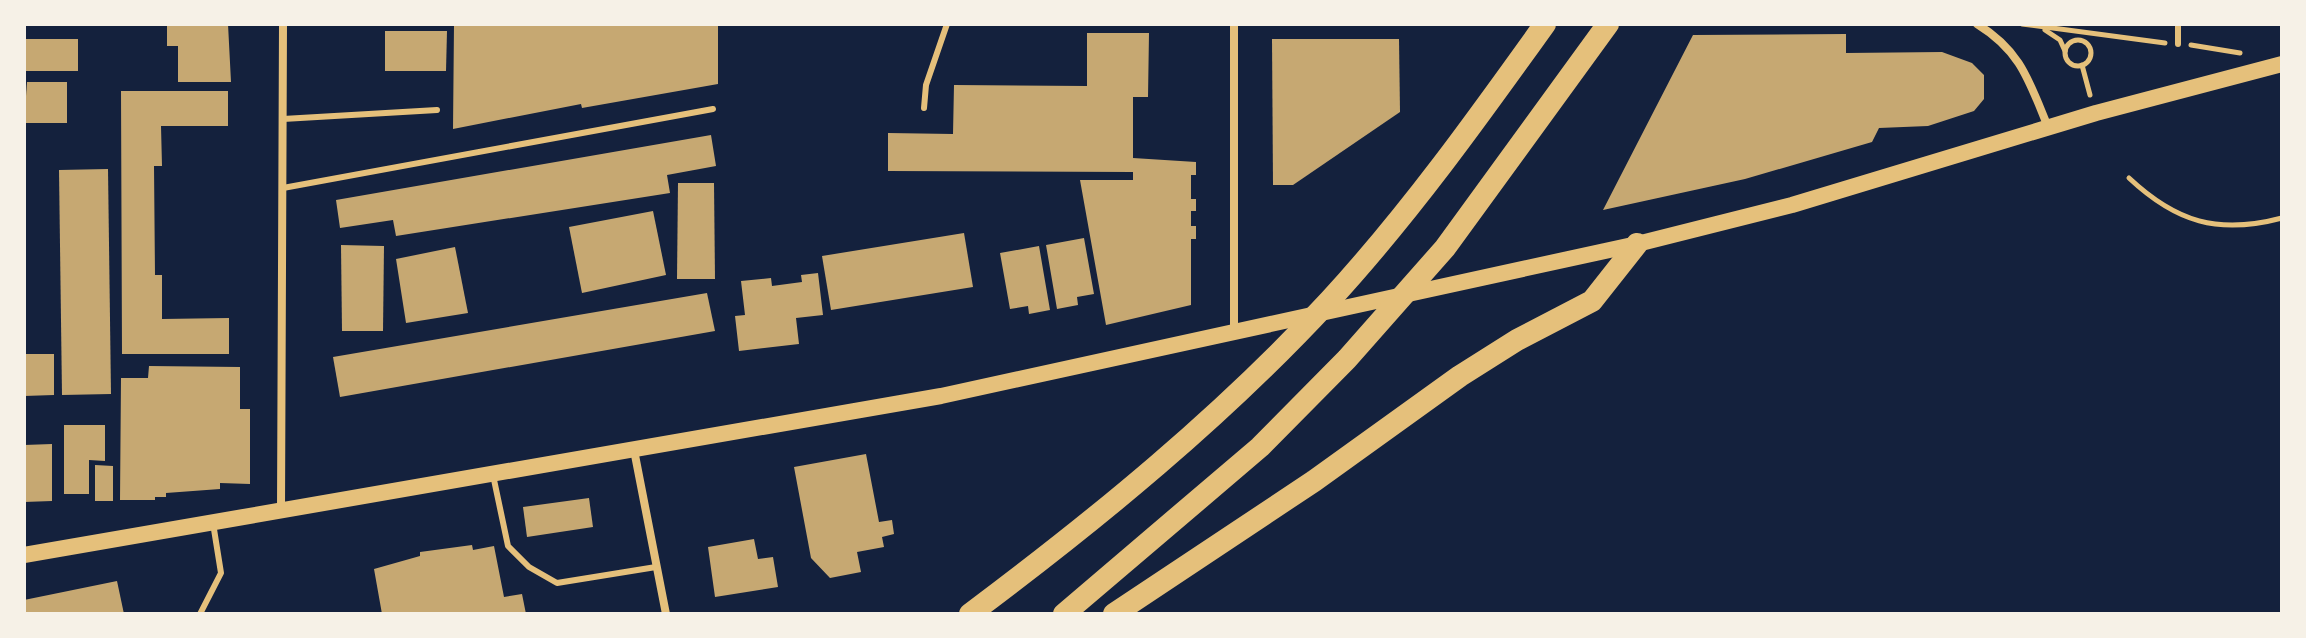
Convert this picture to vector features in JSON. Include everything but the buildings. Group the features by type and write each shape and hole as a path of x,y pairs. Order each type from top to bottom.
{"highway":[{"path":"970,614 1126,491 1265,368 1389,232 1473,126 1545,24"},
{"path":"1064,614 1260,447 1347,359 1445,248 1608,24"},
{"path":"1114,614 1314,481 1460,376 1517,340 1592,301 1637,244"}],"main road":[{"path":"24,555 941,396 1637,244 1792,205 2048,127 2276,64"}],"street":[{"path":"281,512 283,24"},
{"path":"1234,24 1239,330"},
{"path":"1977,24 2006,43 2028,79 2048,127"},
{"path":"634,450 666,614"}],"lane":[{"path":"924,108 926,85 947,24"},
{"path":"2178,24 2178,44"},
{"path":"283,188 713,109"},
{"path":"283,119 437,110"},
{"path":"493,475 508,546 538,573 557,583 656,567"},
{"path":"200,614 221,573 213,523"}],"path":[{"path":"2022,24 2225,48 2276,64"},
{"path":"2041,28 2060,40 2073,65 2082,65"},
{"path":"2082,41 2084,33"},
{"path":"2066,55 2070,44 2082,41"},
{"path":"2082,41 2091,53 2082,65"},
{"path":"2082,65 2090,94"},
{"path":"2129,178 2162,206 2192,220 2243,225 2282,218"}]}
